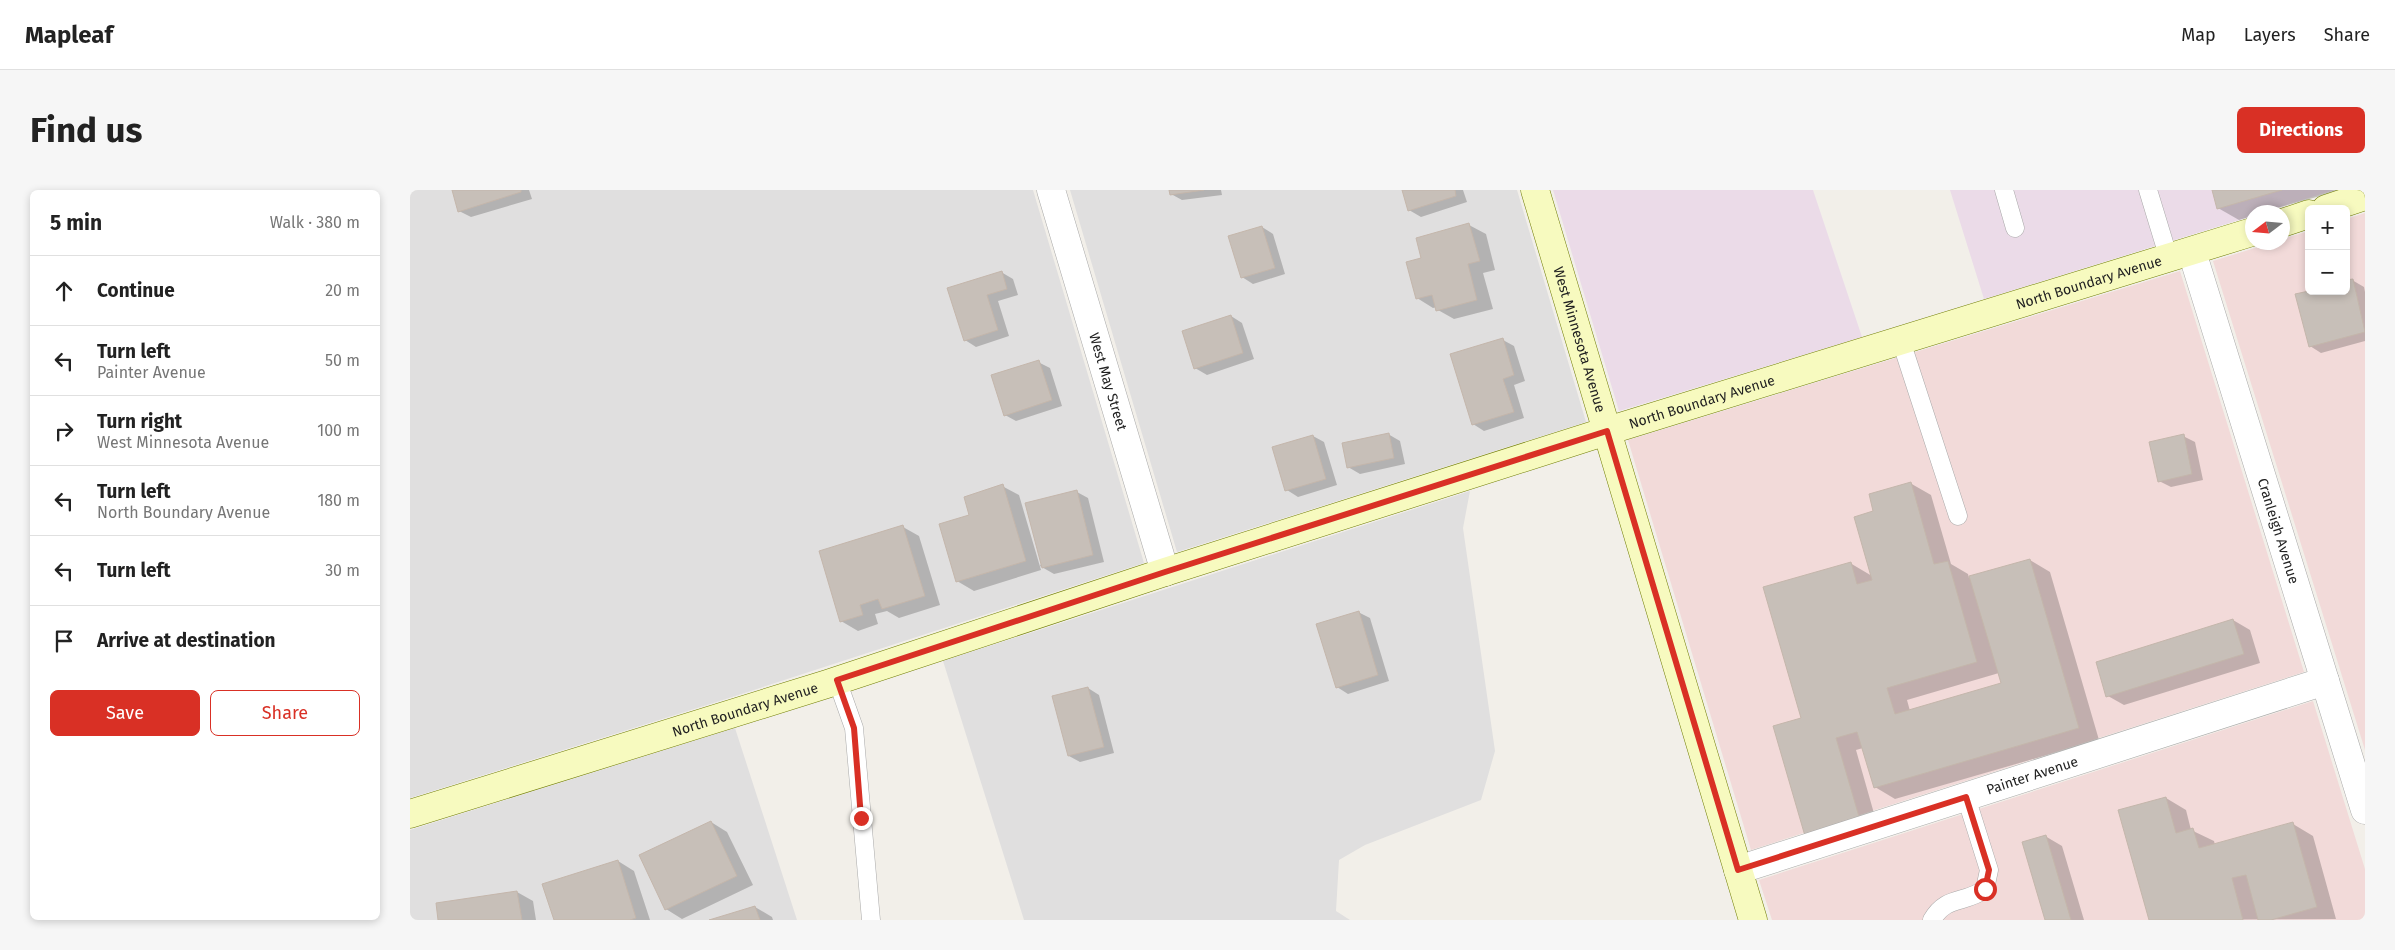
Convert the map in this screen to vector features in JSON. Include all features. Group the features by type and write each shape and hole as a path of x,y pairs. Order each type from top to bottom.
{"street":[{"name":"West May Street","path":"1052,190 1165,572"},
{"name":"West Minnesota Avenue","path":"1535,190 1753,920"},
{"path":"2338,205 2365,196"},
{"path":"2290,220 2305,215"},
{"name":"North Boundary Avenue","path":"410,814 837,680 1165,572 1607,431 2245,234"},
{"name":"Cranleigh Avenue","path":"2180,255 2325,681 2365,810"},
{"name":"Painter Avenue","path":"1738,870 2325,681"}],"lane":[{"path":"2004,190 2014,228"},
{"path":"2148,190 2180,255"},
{"path":"1901,341 1958,516"},
{"path":"837,680 854,728 871,920"},
{"path":"1932,920 1938,908 1953,901 1974,897 1985,889 1989,870 1966,797"}],"shaded area":[{"path":"410,190 1033,190 1144,563 726,699 410,798"},
{"path":"1070,190 1517,190 1586,422 1177,552"},
{"path":"1553,190 1813,190 1862,337 1619,411"},
{"path":"1950,190 2334,190 2286,205 2245,205 2245,218 1984,299"},
{"path":"2365,213 2365,750 2213,261 2248,250 2290,250 2290,237 2305,232 2305,295 2350,295 2350,218"},
{"path":"2180,271 2304,672 1751,850 1628,440"},
{"path":"1470,491 1463,528 1495,751 1481,800 1365,845 1339,860 1336,911 1350,920 1024,920 943,661"},
{"path":"2313,701 2365,869 2365,920 1772,920 1759,880"},
{"path":"735,728 797,920 410,920 410,830"}],"building":[{"path":"452,190 521,190 521,192 458,212"},
{"path":"1169,190 1204,190 1170,195"},
{"path":"1402,190 1455,190 1456,196 1408,211"},
{"path":"2212,190 2282,190 2217,209"},
{"path":"1469,223 1480,261 1468,264 1477,300 1436,311 1432,295 1416,299 1406,262 1421,258 1416,238"},
{"path":"1262,226 1275,268 1241,278 1228,236"},
{"path":"1002,271 1007,289 987,295 998,330 964,341 947,288"},
{"path":"2350,279 2353,279 2365,332 2309,347 2295,294 2305,292 2305,295 2350,295"},
{"path":"1231,315 1243,353 1194,369 1182,331"},
{"path":"1503,338 1514,375 1503,379 1514,412 1472,425 1450,354"},
{"path":"1039,360 1052,400 1004,416 991,375"},
{"path":"1389,433 1394,458 1347,468 1342,443"},
{"path":"2184,434 2192,474 2158,482 2149,442"},
{"path":"1313,435 1326,479 1285,491 1272,447"},
{"path":"1911,482 1934,564 1948,561 1977,662 1887,688 1895,714 2001,683 1969,576 2030,559 2079,728 1874,788 1857,732 1836,738 1860,820 1805,836 1773,726 1801,718 1763,587 1851,562 1857,584 1872,580 1854,517 1873,511 1869,494"},
{"path":"1003,484 1026,561 956,582 939,524 969,515 964,497"},
{"path":"1077,490 1093,555 1042,568 1025,503"},
{"path":"903,525 925,596 882,609 878,599 860,605 863,615 840,622 819,551"},
{"path":"1359,611 1378,675 1336,688 1316,624"},
{"path":"2233,619 2244,654 2106,697 2096,662"},
{"path":"1088,687 1104,747 1068,756 1052,696"},
{"path":"2166,797 2176,833 2193,828 2199,848 2293,822 2317,907 2271,920 2258,920 2246,875 2232,878 2243,920 2149,920 2118,810"},
{"path":"711,821 737,876 665,910 639,855"},
{"path":"2046,835 2071,920 2045,920 2022,842"},
{"path":"618,860 636,918 630,920 554,920 542,884"},
{"path":"517,891 522,920 438,920 436,903"},
{"path":"755,906 760,920 709,920"}],"route":[{"path":"861,818 854,728 837,680 1165,572 1607,431 1738,870 1966,797 1989,870 1985,889"}]}
